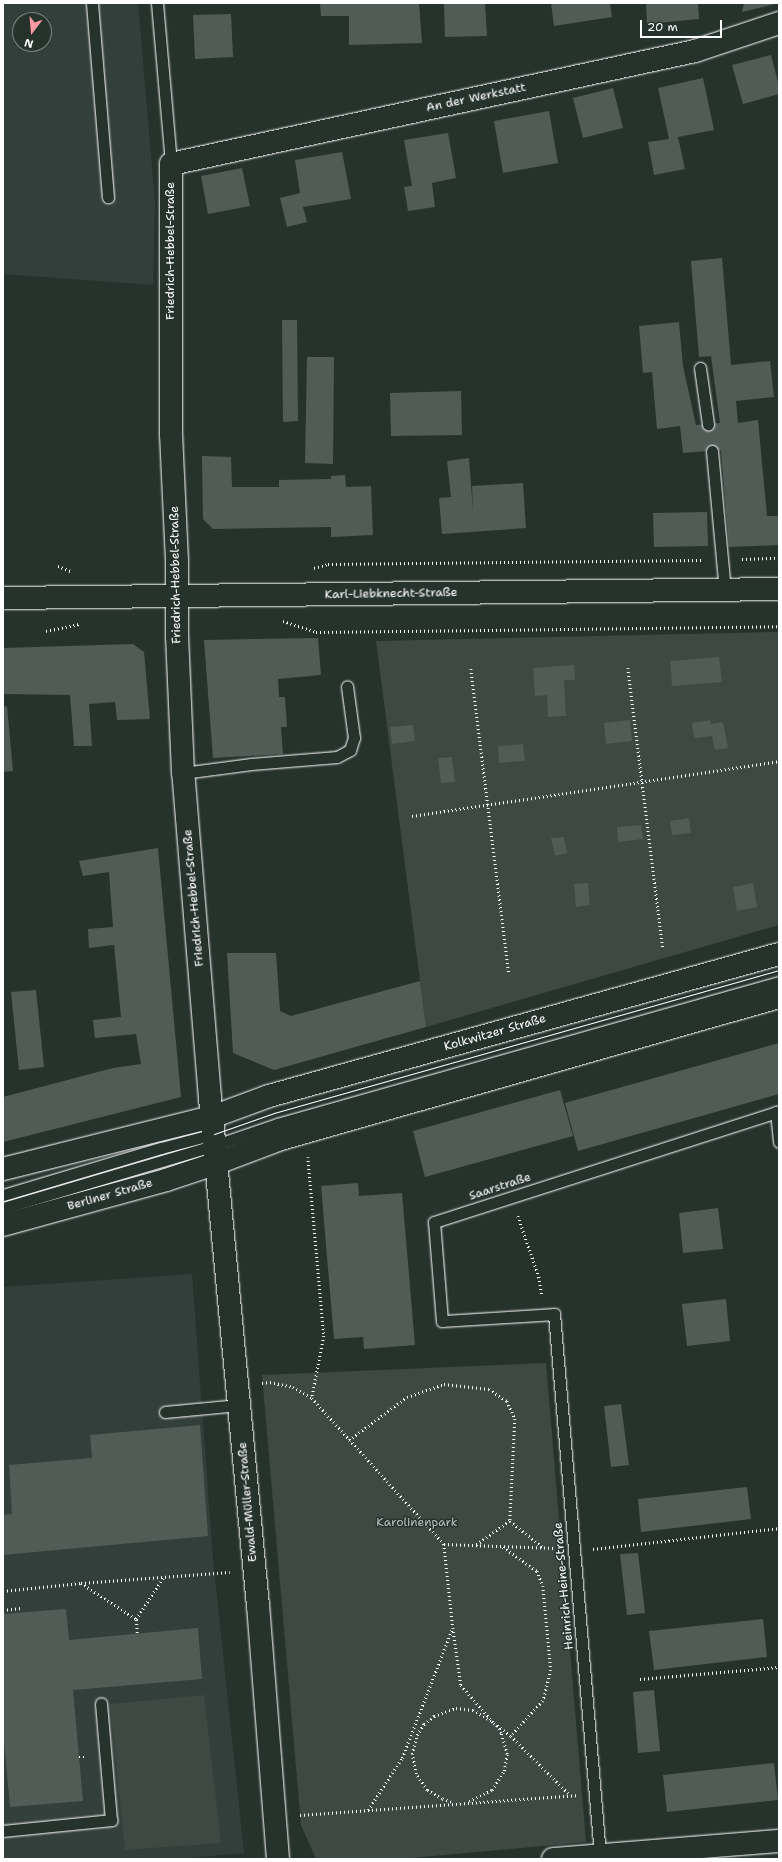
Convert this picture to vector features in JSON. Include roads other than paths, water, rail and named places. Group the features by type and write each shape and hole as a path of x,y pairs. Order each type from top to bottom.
{"street":[{"name":"An der Werkstatt","path":"171,164 695,51 779,23"},
{"name":"Friedrich-Hebbel-Straße","path":"171,164 171,434 183,773 215,1140"},
{"name":"Karl-Liebknecht-Straße","path":"3,598 725,590 779,588"},
{"name":"Kolkwitzer Straße","path":"215,1140 269,1096 779,954"},
{"path":"3,1169 215,1140 281,1139 779,997"},
{"name":"Berliner Straße","path":"3,1225 166,1180 215,1140"},
{"name":"Ewald-Müller-Straße","path":"215,1140 254,1570 278,1859"},
{"path":"553,1859 600,1855 650,1855 779,1841"}],"lane":[{"path":"92,3 108,197"},
{"name":"Friedrich-Hebbel-Straße","path":"158,3 171,164"},
{"path":"700,368 708,424"},
{"path":"712,451 725,590"},
{"path":"183,773 251,764 337,757 350,750 354,738 347,686"},
{"path":"3,1208 215,1140 277,1124 779,982"},
{"name":"Saarstraße","path":"554,1314 442,1321 434,1222 778,1112 779,1142"},
{"path":"3,1195 161,1148 215,1140"},
{"name":"Heinrich-Heine-Straße","path":"554,1314 600,1855"},
{"path":"165,1412 238,1395"},
{"path":"3,1831 111,1820 101,1703"}],"tram line":[{"path":"214,1134 274,1113 779,970"}],"park label":[{"name":"Karolinenpark","path":"417,1523"}]}
